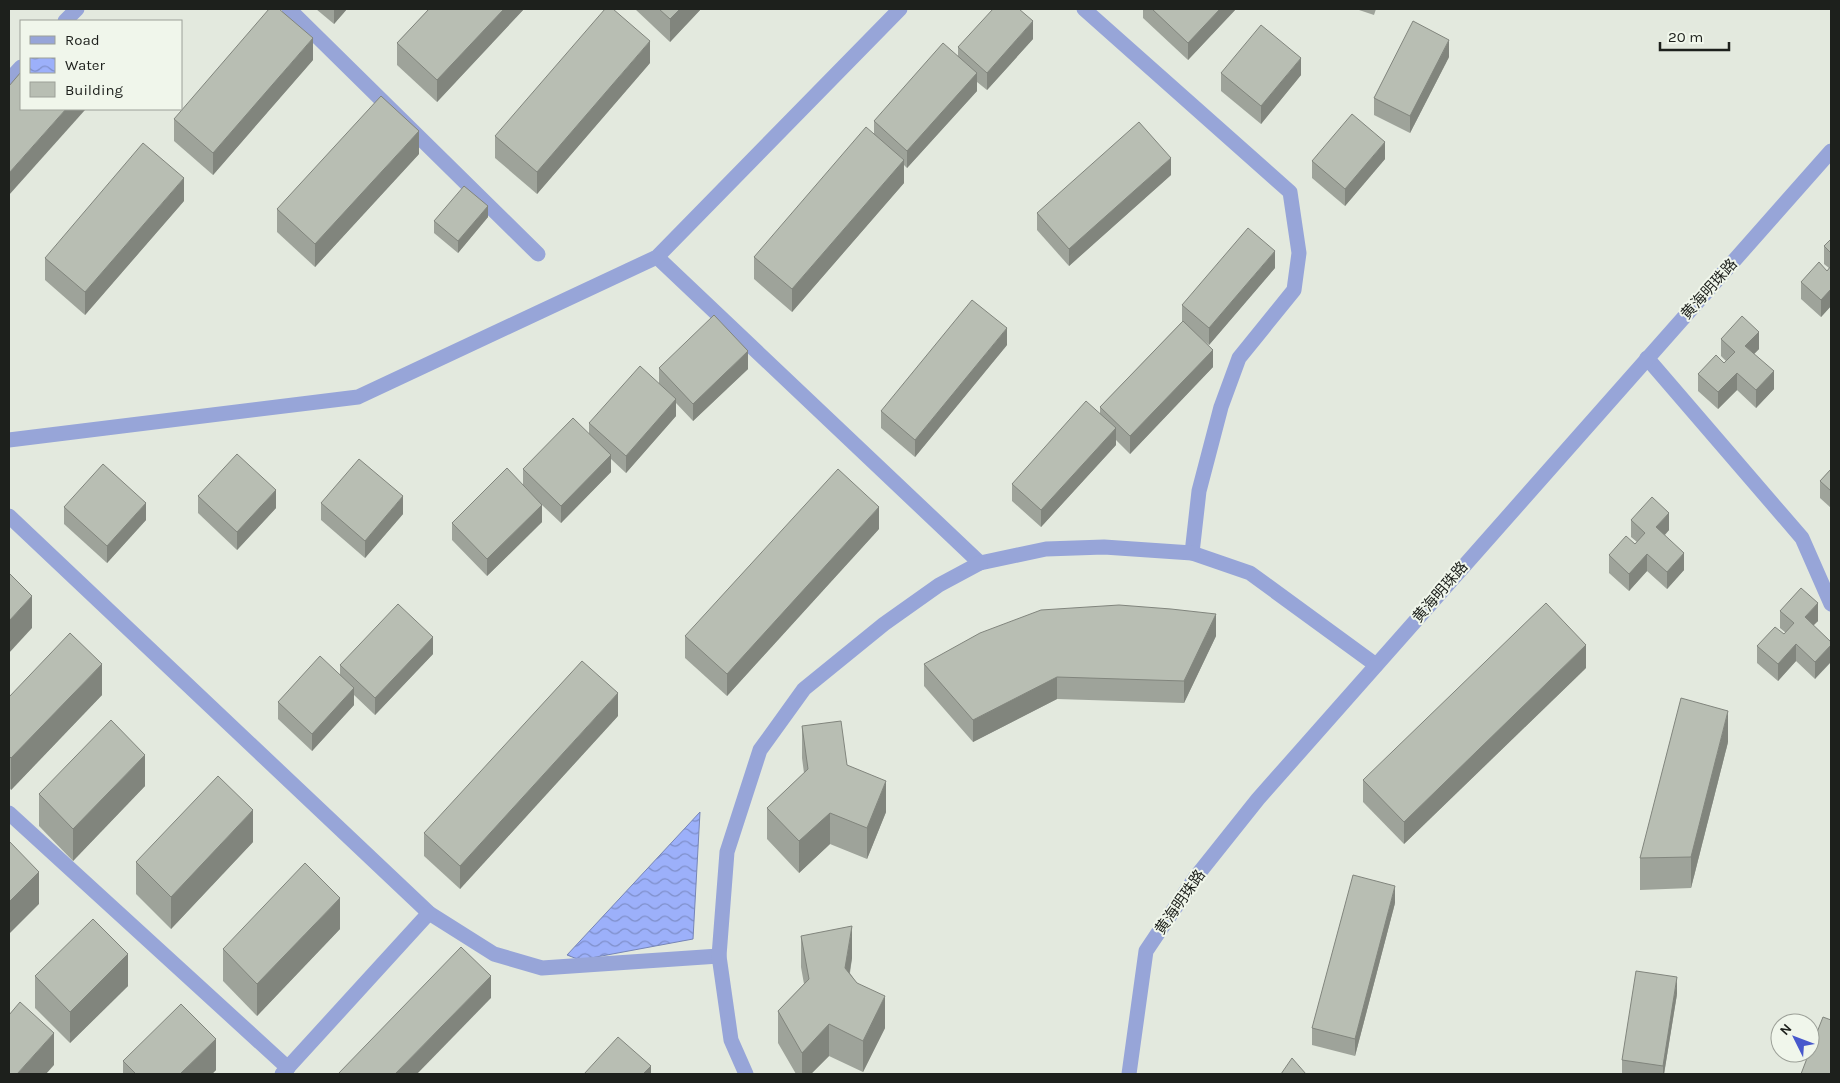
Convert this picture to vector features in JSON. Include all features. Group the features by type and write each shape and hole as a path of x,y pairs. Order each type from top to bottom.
{"street":[{"path":"66,20 77,9"},
{"path":"289,9 538,254"},
{"path":"9,440 358,397 657,257 900,9"},
{"path":"1084,9 1290,192 1299,253 1294,290 1240,358 1221,407 1199,491 1192,553"},
{"path":"9,80 20,68"},
{"name":"黄海明珠路","path":"1129,1074 1146,951 1195,878 1258,799 1831,151"},
{"path":"657,257 980,563"},
{"path":"1647,358 1802,538 1831,604"},
{"path":"9,516 429,913 494,954 542,968 719,956"},
{"path":"746,1074 731,1040 719,956 726,852 760,750 804,689 884,624 939,585 980,563 1046,550 1104,546 1192,553 1250,573 1376,665"},
{"path":"9,812 285,1071 429,913"}],"water":[{"path":"700,812 693,939 580,960 567,955"}],"building":[{"path":"269,9 279,9 313,38 213,153 174,119"},
{"path":"429,9 504,9 437,80 397,43"},
{"path":"605,9 613,9 650,41 537,172 495,136"},
{"path":"659,9 680,9 670,19"},
{"path":"993,9 1019,9 1033,21 987,73 958,47"},
{"path":"1152,9 1220,9 1188,43"},
{"path":"1413,21 1449,40 1410,116 1374,98"},
{"path":"1261,25 1301,58 1261,106 1221,73"},
{"path":"943,43 977,73 907,151 874,121"},
{"path":"20,73 20,110 65,110 9,173 9,86"},
{"path":"381,96 419,131 315,244 277,209"},
{"path":"1352,114 1385,142 1345,189 1312,161"},
{"path":"1139,122 1171,158 1069,249 1037,213"},
{"path":"866,127 904,160 792,289 754,257"},
{"path":"143,143 184,178 85,292 45,258"},
{"path":"464,186 488,206 458,241 434,221"},
{"path":"1248,228 1275,251 1209,328 1182,305"},
{"path":"1831,239 1831,253 1824,246"},
{"path":"1819,262 1827,271 1831,266 1831,289 1821,300 1801,282"},
{"path":"972,300 1007,328 915,440 881,411"},
{"path":"714,315 748,351 693,404 659,368"},
{"path":"1742,316 1759,332 1745,346 1774,371 1756,390 1737,373 1718,392 1698,374 1716,355 1724,363 1735,352 1721,339"},
{"path":"1183,321 1213,350 1130,436 1100,407"},
{"path":"640,366 676,399 626,456 589,423"},
{"path":"1086,401 1116,428 1041,510 1012,484"},
{"path":"573,418 611,455 561,506 523,469"},
{"path":"237,454 276,490 237,532 198,496"},
{"path":"359,459 403,496 365,541 321,503"},
{"path":"103,464 146,503 107,546 64,507"},
{"path":"507,468 542,505 487,559 452,523"},
{"path":"838,469 879,507 727,674 685,636"},
{"path":"1831,469 1831,491 1820,481"},
{"path":"1652,497 1669,513 1656,527 1684,553 1667,572 1647,554 1629,574 1609,555 1626,536 1635,544 1645,533 1631,520"},
{"path":"9,573 32,596 9,621"},
{"path":"1801,588 1818,603 1805,617 1831,642 1831,645 1815,662 1796,644 1778,664 1757,646 1775,627 1784,634 1794,623 1780,611"},
{"path":"1546,603 1586,645 1404,822 1363,780"},
{"path":"398,604 433,637 375,698 340,665"},
{"path":"1119,605 1216,614 1184,681 1057,677 973,720 924,664 980,633 1041,610"},
{"path":"70,633 102,664 11,758 9,756 9,697"},
{"path":"320,656 354,688 312,734 278,702"},
{"path":"582,661 618,693 460,866 424,833"},
{"path":"1681,698 1728,711 1691,857 1640,858"},
{"path":"111,720 145,755 73,829 39,794"},
{"path":"841,721 847,765 886,781 867,828 830,813 799,841 767,808 808,769 802,726"},
{"path":"218,776 253,810 171,897 136,862"},
{"path":"9,841 39,872 9,902"},
{"path":"305,863 340,898 257,984 223,949"},
{"path":"1353,875 1395,886 1355,1039 1312,1028"},
{"path":"93,919 128,954 70,1012 35,976"},
{"path":"852,926 845,968 857,983 885,996 863,1041 829,1024 802,1053 778,1011 809,979 801,936"},
{"path":"461,947 491,976 395,1074 338,1074"},
{"path":"1636,971 1677,977 1663,1066 1622,1060"},
{"path":"20,1002 54,1033 17,1074 9,1074 9,1015"},
{"path":"181,1004 216,1039 180,1074 136,1074 123,1061"},
{"path":"1823,1017 1831,1020 1831,1074 1801,1074 1805,1063 1820,1063 1820,1025"},
{"path":"618,1037 651,1066 643,1074 584,1074"},
{"path":"1292,1058 1306,1074 1281,1074"}]}
